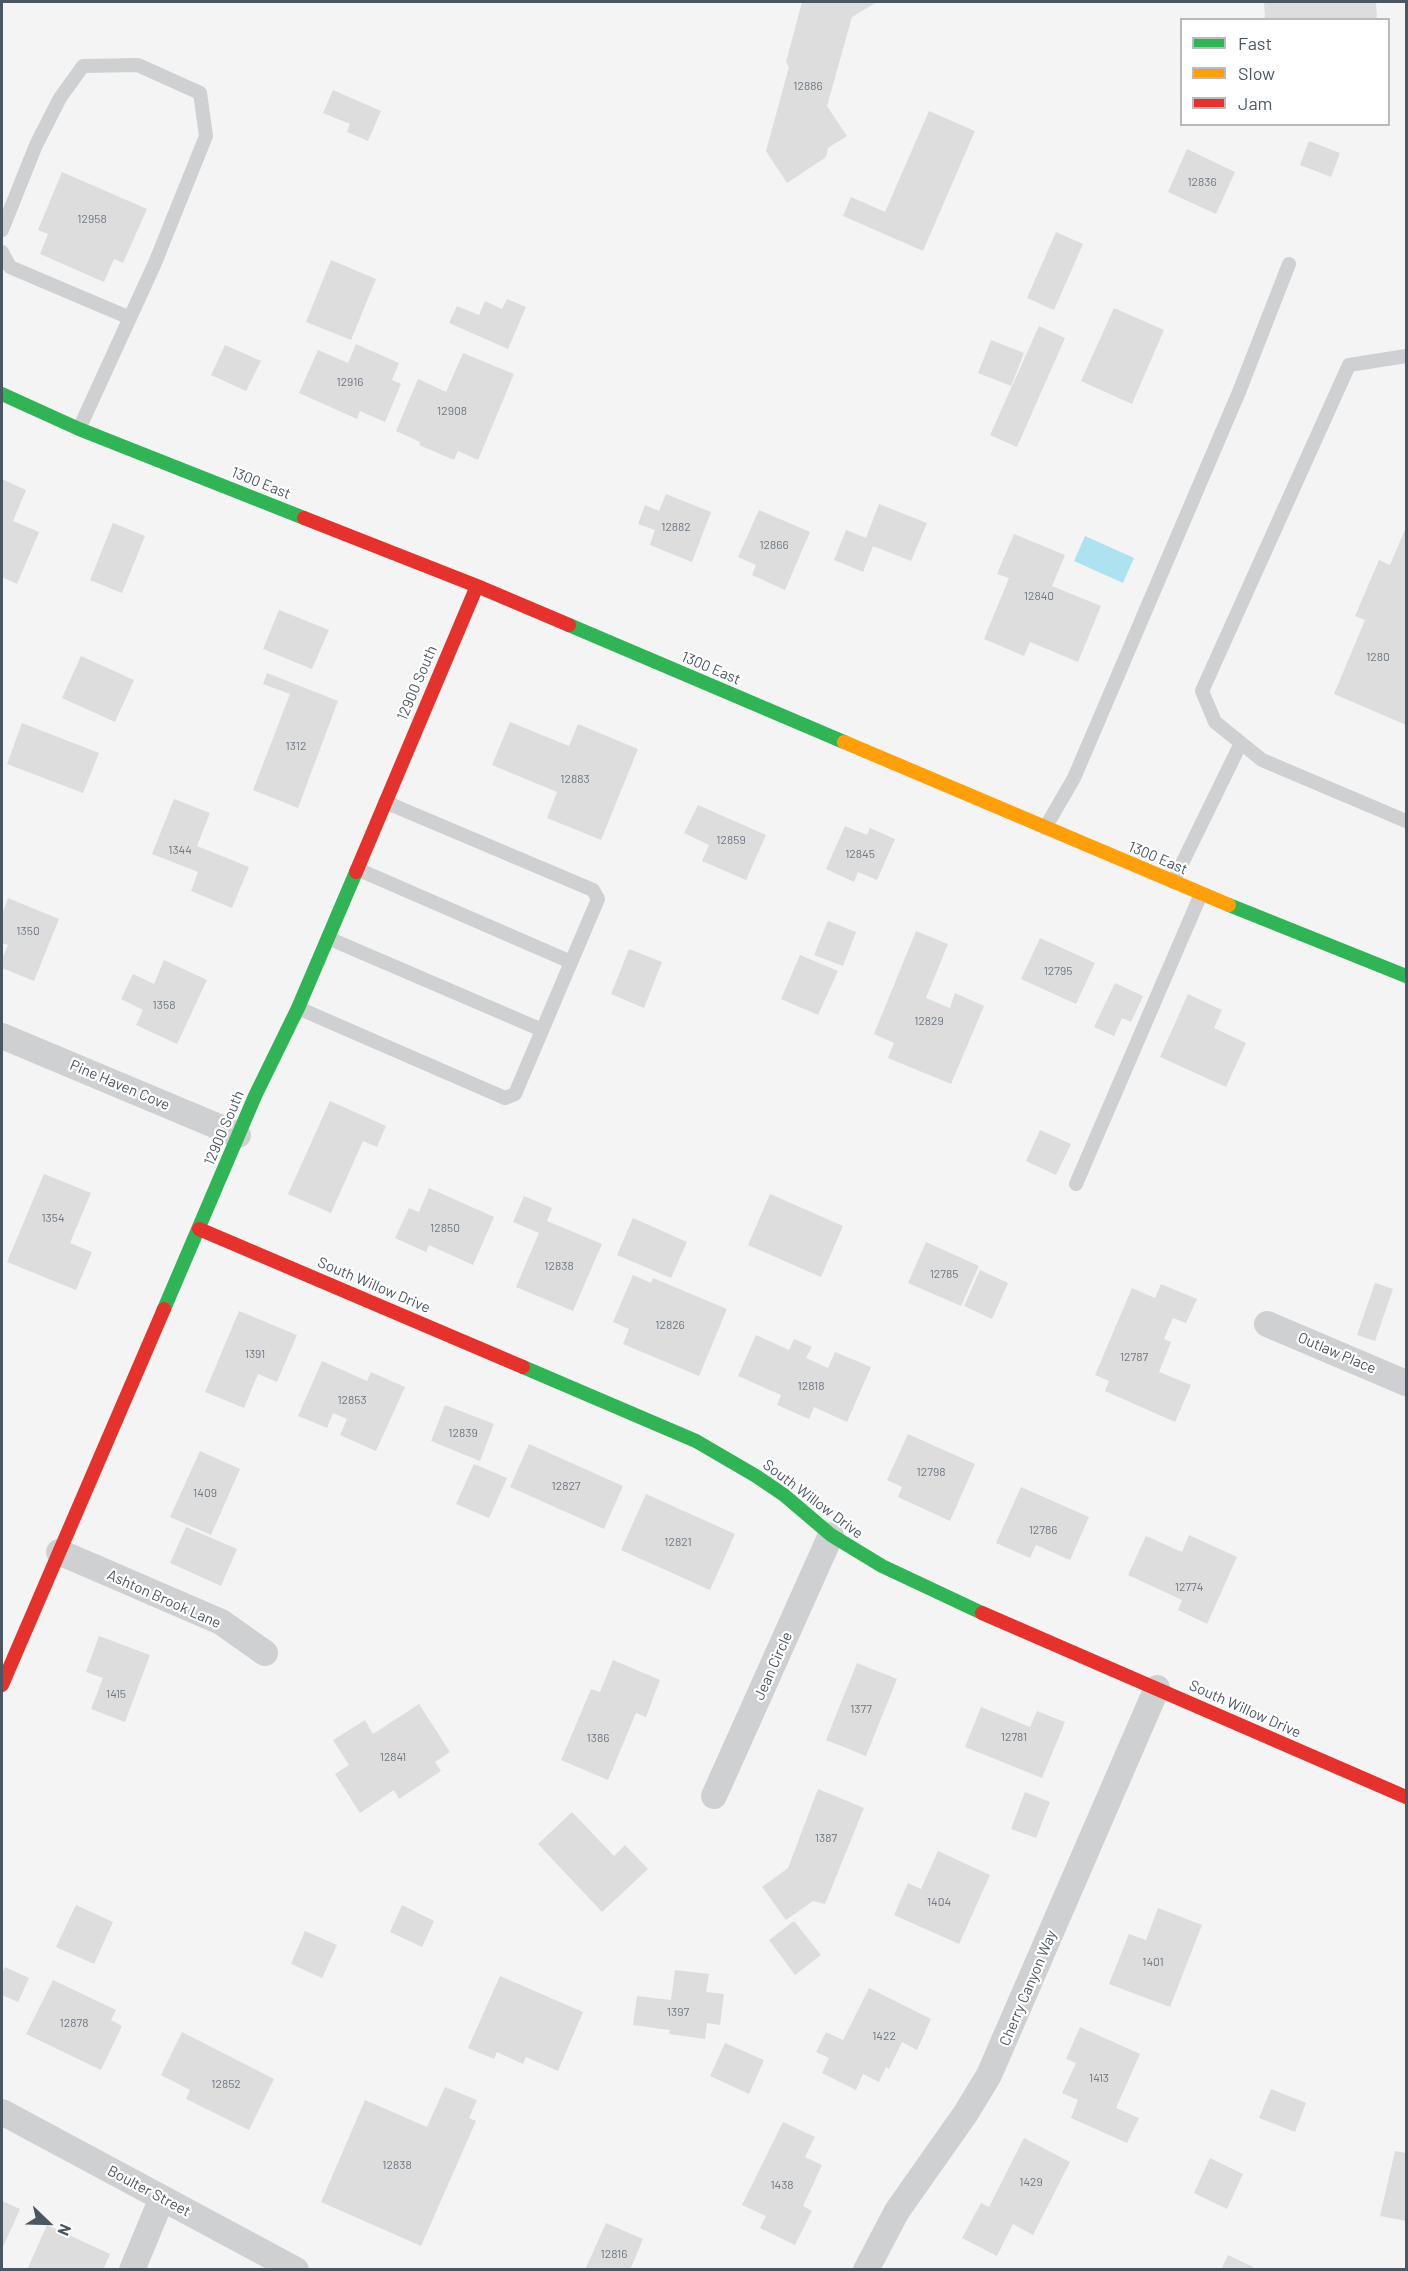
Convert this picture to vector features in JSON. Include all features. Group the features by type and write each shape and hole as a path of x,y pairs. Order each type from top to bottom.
{"street":[{"name":"1300 East","path":"2,394 79,429 477,586 1201,894 1407,976"},
{"name":"12900 South","path":"2,1685 255,1096 298,1008 477,586"},
{"name":"Pine Haven Cove","path":"2,1036 238,1135"},
{"name":"South Willow Drive","path":"199,1229 696,1441 784,1495 831,1535 865,1558 949,1599 1407,1797"},
{"name":"Outlaw Place","path":"1267,1324 1407,1383"},
{"name":"Jean Circle","path":"714,1796 831,1535"},
{"name":"Ashton Brook Lane","path":"59,1552 221,1622 265,1653"},
{"name":"Cherry Canyon Way","path":"866,2270 897,2211 966,2113 989,2075 1156,1688"},
{"name":"Boulter Street","path":"2,2112 296,2270"},
{"path":"132,2270 162,2198"}],"lane":[{"path":"2,230 36,145 60,98 83,66 138,65 200,93 206,136 156,263 79,429"},
{"path":"2,252 10,267 130,318"},
{"path":"1045,828 1078,767 1239,392 1289,264"},
{"path":"1407,356 1349,365 1202,691 1215,722 1262,760 1407,820"},
{"path":"1173,882 1241,743"},
{"path":"298,1008 505,1098 515,1094 598,899 593,890 385,802"},
{"path":"357,869 571,962"},
{"path":"1076,1184 1201,894"},
{"path":"328,938 542,1030"}],"water":[{"path":"1085,536 1134,558 1123,583 1074,561"}],"building":[{"path":"802,2 877,2 852,17 827,106 847,136 828,148 826,157 787,183 766,151 789,67 786,62"},
{"path":"1264,2 1376,2 1377,18 1265,18"},
{"path":"333,90 381,111 368,141 347,132 350,124 323,113"},
{"path":"929,111 975,131 923,251 843,216 851,197 885,212"},
{"path":"1309,141 1340,153 1331,177 1300,165"},
{"path":"1187,149 1235,172 1216,214 1168,192"},
{"path":"62,172 147,209 123,263 114,259 104,282 40,254 48,234 38,230"},
{"path":"1056,232 1083,244 1054,310 1027,298"},
{"path":"331,260 376,279 351,340 306,322"},
{"path":"507,299 526,307 508,349 449,323 457,306 479,315 485,301 502,309"},
{"path":"1114,308 1164,330 1132,404 1081,381"},
{"path":"1039,326 1065,338 1017,447 990,435"},
{"path":"991,340 1024,353 1011,386 978,373"},
{"path":"356,344 399,363 392,380 401,384 385,422 360,411 357,419 299,393 318,350 348,363"},
{"path":"225,345 261,361 246,391 211,375"},
{"path":"463,353 514,374 478,460 458,451 454,460 419,445 420,442 396,431 418,379 446,392"},
{"path":"2,479 26,490 13,521 39,532 17,584 2,577"},
{"path":"666,494 711,512 692,562 650,545 655,530 638,524 645,505 659,511"},
{"path":"879,504 927,523 911,561 873,546 863,572 834,560 846,530 866,538"},
{"path":"759,510 810,532 785,590 752,575 756,565 738,557"},
{"path":"113,523 145,536 122,593 90,580"},
{"path":"1406,527 1406,725 1334,694 1365,620 1355,616 1379,560 1390,565"},
{"path":"1014,534 1065,555 1052,586 1101,606 1078,662 1030,642 1024,656 984,639 1009,578 997,574"},
{"path":"279,610 329,630 312,669 263,649"},
{"path":"81,656 134,680 115,722 62,698"},
{"path":"267,673 338,701 298,808 253,790 290,694 263,684"},
{"path":"510,722 569,746 578,724 638,749 601,840 547,818 557,792 492,765"},
{"path":"22,723 99,753 83,793 7,764"},
{"path":"174,799 210,813 197,846 249,867 232,908 191,891 198,872 152,854"},
{"path":"698,805 766,835 746,880 702,861 709,845 684,833"},
{"path":"845,826 867,835 870,828 895,839 877,880 858,872 854,882 826,869"},
{"path":"8,898 59,919 34,981 2,968 2,959 8,945 2,943 2,915"},
{"path":"828,921 856,932 843,966 814,955"},
{"path":"916,931 948,944 926,998 950,1008 955,993 984,1006 951,1084 888,1058 894,1043 874,1034"},
{"path":"1040,938 1095,963 1076,1004 1021,979"},
{"path":"629,949 662,962 644,1008 611,994"},
{"path":"800,955 838,971 818,1015 781,999"},
{"path":"164,960 207,980 177,1044 136,1025 143,1010 121,999 133,974 154,984"},
{"path":"1115,983 1143,996 1131,1022 1122,1018 1114,1036 1094,1027"},
{"path":"1188,994 1222,1010 1214,1028 1246,1043 1226,1087 1160,1057"},
{"path":"330,1101 386,1126 377,1147 363,1141 331,1213 288,1194"},
{"path":"1040,1130 1071,1144 1056,1175 1026,1161"},
{"path":"44,1174 91,1193 70,1243 92,1252 76,1290 7,1262"},
{"path":"429,1188 494,1217 473,1265 429,1245 426,1252 395,1238 409,1208 419,1212"},
{"path":"770,1194 843,1226 821,1277 748,1245"},
{"path":"524,1196 552,1208 547,1221 602,1244 573,1311 516,1287 539,1233 513,1222"},
{"path":"633,1218 687,1242 671,1278 617,1255"},
{"path":"926,1242 979,1266 961,1306 908,1283"},
{"path":"980,1270 1008,1283 992,1319 964,1306"},
{"path":"633,1275 651,1283 653,1278 727,1309 699,1376 623,1344 629,1329 613,1322"},
{"path":"1375,1283 1393,1289 1375,1341 1357,1335"},
{"path":"1161,1284 1197,1299 1186,1323 1173,1318 1164,1339 1171,1342 1159,1372 1191,1385 1175,1422 1105,1391 1109,1381 1095,1375 1132,1288 1155,1298"},
{"path":"239,1311 297,1335 277,1382 258,1374 244,1408 205,1392"},
{"path":"756,1335 789,1350 794,1339 812,1347 806,1358 828,1368 835,1352 871,1367 847,1422 814,1407 809,1419 777,1405 781,1395 738,1376"},
{"path":"322,1361 367,1381 371,1372 405,1387 376,1451 340,1435 347,1419 333,1413 327,1428 298,1416"},
{"path":"445,1405 494,1424 480,1461 431,1441"},
{"path":"908,1434 975,1464 950,1521 898,1497 902,1487 887,1480"},
{"path":"529,1444 623,1486 604,1529 510,1487"},
{"path":"200,1451 240,1469 211,1535 170,1517"},
{"path":"474,1464 507,1478 489,1518 456,1504"},
{"path":"1021,1487 1089,1517 1070,1560 1036,1545 1030,1558 996,1543"},
{"path":"646,1494 735,1534 710,1590 621,1550"},
{"path":"186,1527 237,1549 221,1586 170,1563"},
{"path":"1189,1535 1237,1557 1207,1624 1178,1610 1182,1600 1128,1575 1146,1536 1182,1552"},
{"path":"99,1636 150,1655 125,1722 91,1709 103,1678 86,1672"},
{"path":"613,1660 660,1680 646,1717 636,1713 608,1780 561,1760 591,1689 600,1692"},
{"path":"857,1663 897,1679 866,1756 826,1740"},
{"path":"419,1704 450,1752 435,1762 441,1771 399,1799 394,1790 360,1813 335,1774 349,1765 333,1740 365,1720 373,1734"},
{"path":"981,1707 1030,1727 1037,1711 1065,1722 1042,1778 965,1747"},
{"path":"818,1789 864,1808 825,1904 813,1901 786,1920 762,1887 788,1868"},
{"path":"1025,1792 1050,1802 1036,1838 1011,1829"},
{"path":"572,1812 614,1856 625,1845 648,1869 602,1912 538,1844"},
{"path":"938,1851 990,1875 959,1944 894,1915 908,1883 921,1889"},
{"path":"76,1905 113,1922 94,1964 56,1947"},
{"path":"402,1905 434,1921 422,1947 390,1932"},
{"path":"1158,1908 1202,1925 1170,2007 1109,1984 1129,1934 1146,1940"},
{"path":"794,1921 821,1955 795,1975 769,1940"},
{"path":"305,1931 337,1945 322,1978 291,1964"},
{"path":"5,1967 29,1978 18,2002 2,1995 2,1974"},
{"path":"675,1970 709,1974 706,1992 724,1994 720,2025 707,2023 705,2039 669,2034 670,2030 633,2025 637,1996 671,2000"},
{"path":"500,1976 583,2012 558,2071 526,2057 523,2064 497,2052 494,2059 468,2048"},
{"path":"53,1980 116,2010 111,2020 122,2026 101,2070 26,2034"},
{"path":"869,1988 931,2019 917,2050 902,2042 889,2069 886,2067 879,2082 863,2074 856,2090 822,2073 829,2058 816,2052 826,2032 843,2040"},
{"path":"1080,2027 1140,2054 1116,2108 1139,2118 1127,2143 1071,2118 1078,2100 1062,2093 1076,2063 1066,2059"},
{"path":"182,2032 274,2079 249,2130 186,2099 190,2090 161,2075"},
{"path":"725,2043 764,2060 749,2094 710,2076"},
{"path":"445,2087 477,2100 469,2118 476,2121 421,2246 321,2202 365,2100 427,2127"},
{"path":"1271,2089 1306,2103 1295,2132 1259,2118"},
{"path":"783,2122 815,2137 805,2157 822,2165 803,2206 812,2211 795,2245 760,2228 766,2216 742,2205"},
{"path":"1024,2138 1070,2162 1033,2235 1013,2224 997,2256 962,2238 981,2203 989,2207"},
{"path":"1395,2151 1406,2153 1406,2221 1380,2216"},
{"path":"1210,2158 1243,2174 1227,2209 1194,2193"},
{"path":"2,2201 20,2209 2,2249"},
{"path":"606,2223 643,2239 630,2270 585,2270"},
{"path":"47,2225 110,2254 103,2270 27,2270"},
{"path":"1228,2255 1253,2267 1252,2270 1221,2270"}],"traffic: fast":[{"path":"2,394 79,429 304,518"},
{"path":"569,625 844,742"},
{"path":"164,1309 255,1096 298,1008 356,872"},
{"path":"1229,905 1406,976"},
{"path":"523,1367 696,1441 756,1476 784,1495 831,1535 882,1566 982,1613"}],"traffic: slow":[{"path":"844,742 1229,905"}],"traffic: jam":[{"path":"304,518 569,625"},
{"path":"356,872 477,586"},
{"path":"199,1229 523,1367"},
{"path":"2,1685 164,1309"},
{"path":"982,1613 1406,1797"}]}
